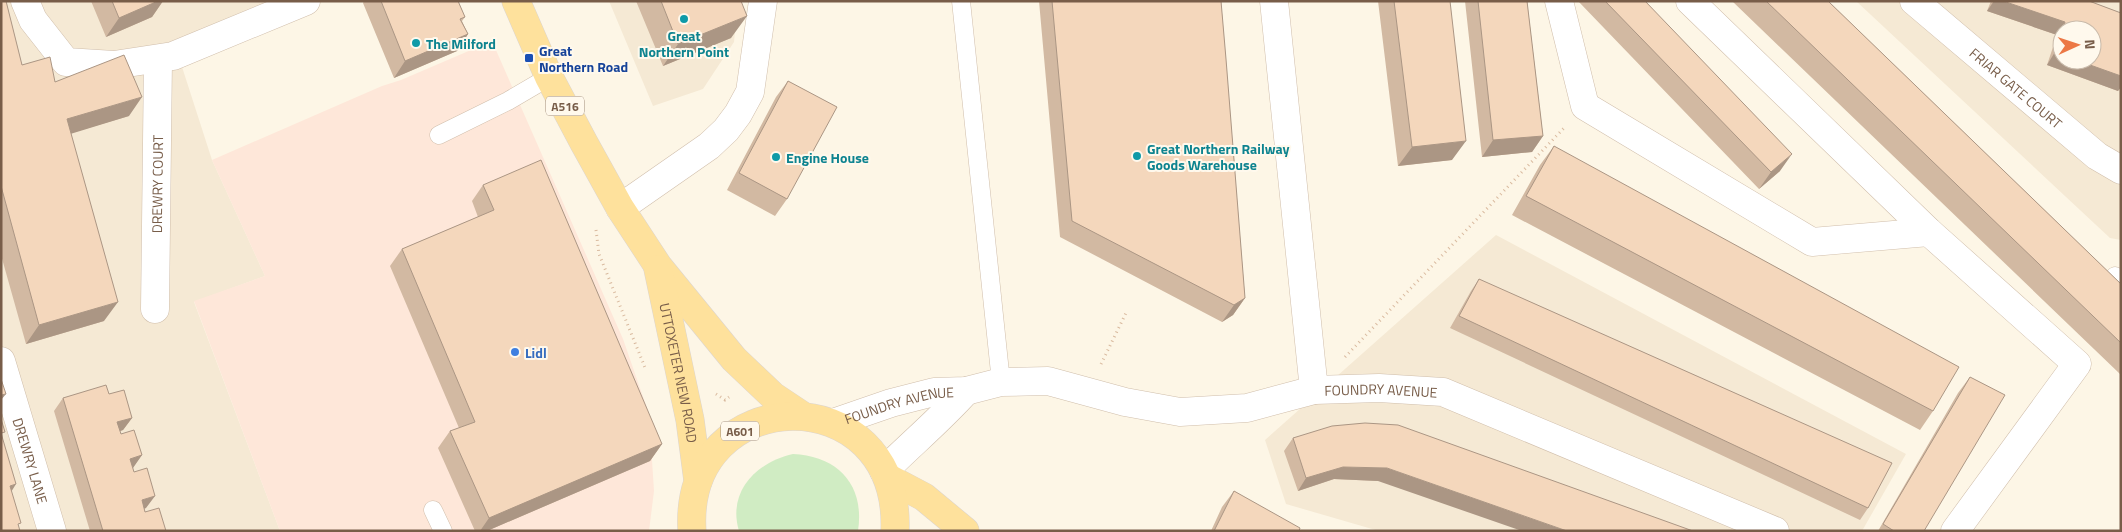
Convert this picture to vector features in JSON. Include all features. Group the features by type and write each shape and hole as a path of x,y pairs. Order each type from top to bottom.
{"main road":[{"name":"UTTOXETER NEW ROAD","path":"516,1 549,77 620,208 658,266 734,359 773,396 803,416"},
{"name":"UTTOXETER NEW ROAD","path":"658,266 690,420 698,481"},
{"name":"A601","path":"692,531 691,510 698,481 706,464 732,436 748,426 766,419 784,416 803,416 833,423 860,440 872,452 886,475 893,496 895,531"},
{"name":"A601","path":"886,475 924,497 965,531"}],"street":[{"path":"25,1 33,20 66,62 114,65 174,56 306,1"},
{"path":"620,208 709,146 726,130 738,114 750,92 762,1"},
{"path":"1274,1 1314,390"},
{"path":"1559,1 1585,106 1812,242 1929,232"},
{"path":"1690,1 1929,232 2077,364 1955,531"},
{"name":"FRIAR GATE COURT","path":"1914,1 2096,156 2121,170"},
{"name":"DREWRY COURT","path":"155,309 158,59"},
{"name":"DREWRY LANE","path":"1,361 52,531"},
{"name":"FOUNDRY AVENUE","path":"833,423 891,403 934,392 966,391 1001,382 1048,381 1125,402 1180,412 1247,408 1314,390 1379,388 1443,392 1775,531"},
{"name":"FOUNDRY AVENUE","path":"886,475 915,440 947,412 966,391"}],"lane":[{"path":"961,1 1001,382"},
{"path":"438,135 508,101 549,77"},
{"path":"433,510 443,531"}],"path":[{"path":"1314,390 1585,106"},
{"path":"599,254 646,371"},
{"path":"1100,368 1127,311"}],"shaded area":[{"path":"1,1 270,1 174,42 212,160 265,276 194,302 280,531 1,531"},
{"path":"609,1 738,1 734,42 703,89 653,106"},
{"path":"1856,1 2121,1 2121,240 2110,238"},
{"path":"492,41 623,339 649,414 654,491 649,531 280,531 194,301 265,276 212,160 382,86 401,80"},
{"path":"1496,235 1906,454 1862,531 1379,531 1286,504 1265,440"}],"green space":[{"path":"793,454 823,460 845,476 857,500 859,515 858,531 739,531 736,517 737,503 741,491 748,480 768,464"}],"building":[{"path":"1,1 6,1 22,65 50,57 55,82 124,55 142,97 67,119 118,302 39,325 1,186"},
{"path":"112,1 158,1 119,18"},
{"path":"381,1 458,1 465,17 460,19 468,34 405,61"},
{"path":"661,1 741,1 747,16 678,44"},
{"name":"Great Northern Railway Goods Warehouse","path":"1052,1 1221,1 1245,298 1234,305 1072,221"},
{"path":"1394,1 1450,1 1466,141 1412,147"},
{"path":"1478,1 1527,1 1543,136 1493,140"},
{"path":"1605,1 1645,1 1792,154 1771,172"},
{"path":"1766,1 1828,1 2121,284 2121,343"},
{"path":"2003,1 2089,1 2121,13 2121,76 2102,69 2102,20 2059,20"},
{"name":"Engine House","path":"788,81 837,107 787,199 739,173"},
{"path":"1554,146 1959,367 1933,411 1526,196"},
{"name":"Lidl","path":"541,160 662,444 489,518 450,431 475,422 402,249 494,210 483,185"},
{"path":"1479,279 1892,463 1868,508 1459,316"},
{"path":"1970,377 2005,395 1924,531 1894,531 1883,524"},
{"path":"1,379 6,394 1,395"},
{"path":"106,385 109,394 124,390 132,418 117,422 121,434 134,430 142,455 130,459 134,472 147,468 155,496 142,500 145,512 159,508 166,531 103,531 63,398"},
{"path":"1,419 5,432 1,433"},
{"path":"1365,423 1398,425 1693,531 1567,531 1387,468 1343,467 1306,478 1293,438 1332,426"},
{"path":"1,433 16,484 10,486 21,523 18,524 20,531 1,531"},
{"path":"1234,491 1300,528 1299,531 1214,531"}],"place":[{"name":"Great Northern Point","path":"684,19"},
{"name":"The Milford","path":"416,43"},
{"name":"Great Northern Road","path":"529,58"},
{"name":"Great Northern Railway Goods Warehouse","path":"1137,156"},
{"name":"Engine House","path":"776,157"},
{"name":"Lidl","path":"515,352"}]}
